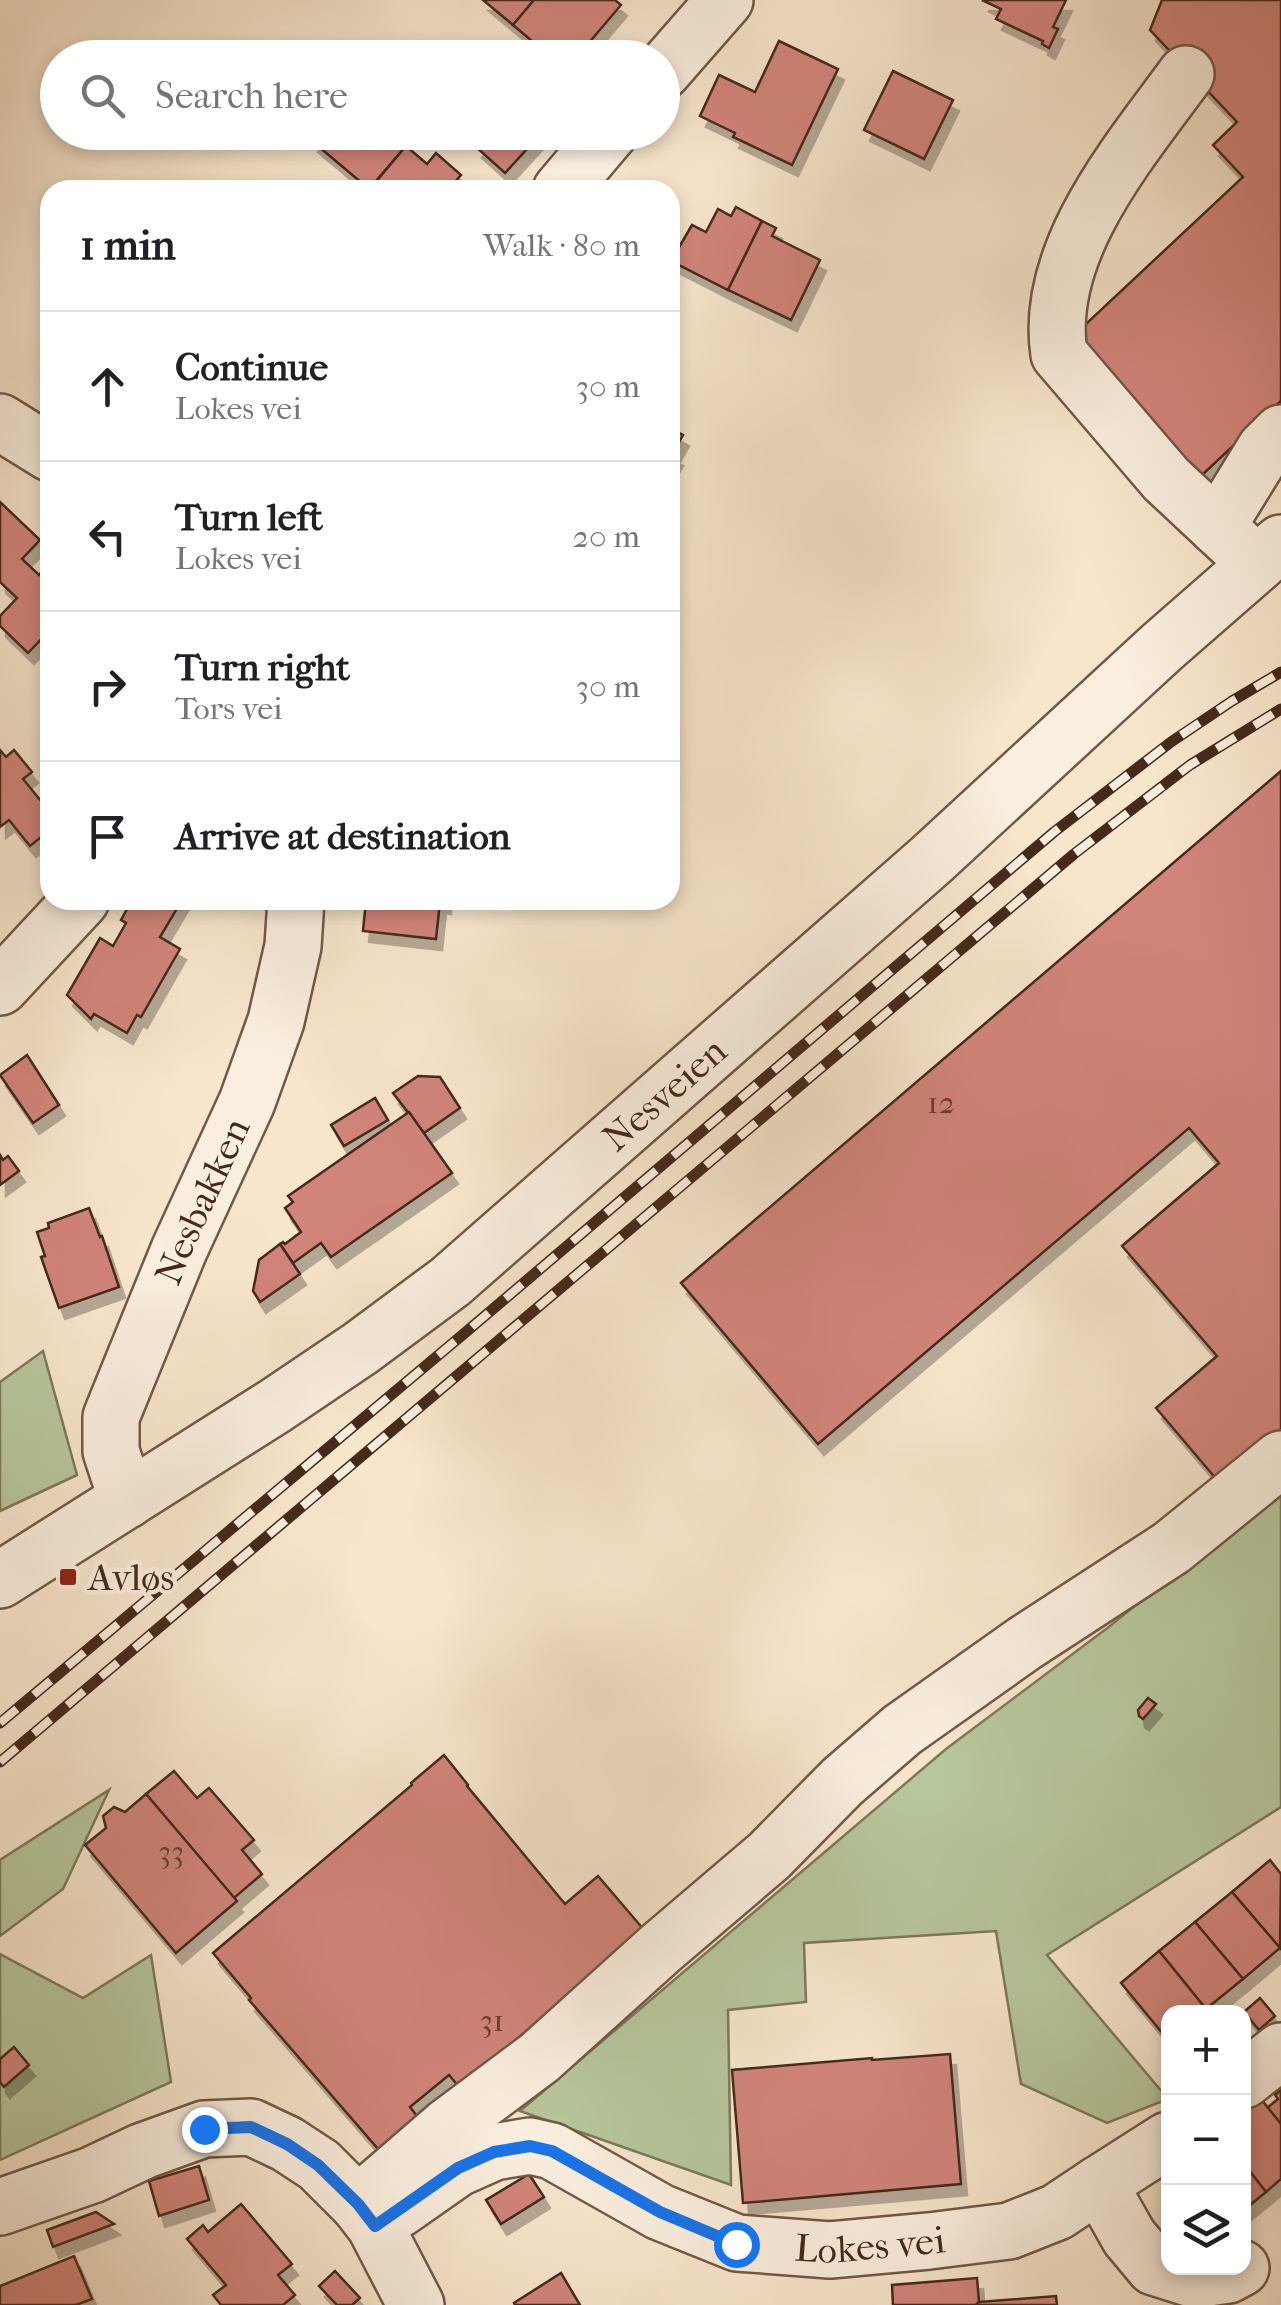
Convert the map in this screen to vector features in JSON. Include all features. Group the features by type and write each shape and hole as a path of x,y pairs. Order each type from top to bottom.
{"street":[{"path":"680,51 725,0"},
{"path":"1186,74 1120,164 1076,238 1058,307 1059,354 1166,479 1217,527 1269,553"},
{"path":"569,180 595,150"},
{"path":"0,422 40,447"},
{"path":"1217,527 1266,450 1281,434"},
{"name":"Nesveien","path":"0,1580 347,1358 450,1282 917,874 1269,553"},
{"path":"0,987 72,910"},
{"name":"Nesbakken","path":"127,1500 110,1451 110,1417 179,1250 247,1102 276,1021 292,946 295,910"},
{"path":"366,2215 448,2126 538,2058 717,1903 770,1856 842,1782 902,1730 1025,1643 1171,1548 1281,1459"},
{"path":"1251,2075 1281,2051"},
{"path":"0,2208 204,2129 251,2127 318,2165 366,2215 416,2305"},
{"name":"Lokes vei","path":"366,2215 494,2152 530,2146 552,2151 660,2212 736,2244 830,2250 1010,2231 1057,2212 1161,2144"},
{"path":"1099,2184 1129,2237 1154,2267 1161,2269"},
{"path":"1251,2262 1281,2246"},
{"path":"1179,2275 1194,2280 1222,2275"}],"green space":[{"path":"43,1351 77,1475 0,1511 0,1382"},
{"path":"1281,1487 1281,1807 1047,1955 1161,2091 1161,2102 1107,2123 1021,2084 996,1931 804,1943 806,2002 728,2010 731,2185 520,2111 946,1749 1110,1626"},
{"path":"109,1790 63,1889 0,1936 0,1860"},
{"path":"0,1954 83,1998 151,1955 171,2082 0,2160"}],"building":[{"path":"483,0 534,0 513,25"},
{"path":"534,0 615,0 621,5 591,40 531,40 513,25"},
{"path":"982,0 1066,0 1053,27 1058,29 1049,48 1043,41 996,19 1001,9"},
{"path":"1162,0 1281,0 1281,401 1201,476 1072,337 1243,177 1213,145 1237,122 1150,30"},
{"path":"779,41 838,69 792,165 733,137 735,133 700,116 719,75 755,92"},
{"path":"893,71 953,100 924,159 864,130"},
{"path":"323,150 403,150 377,180 358,180"},
{"path":"403,150 411,150 427,164 436,153 461,175 456,180 377,180"},
{"path":"479,150 526,150 505,173"},
{"path":"736,207 762,221 728,290 680,266 680,246 692,225 706,232 718,209 731,216"},
{"path":"762,221 776,228 772,236 820,260 791,320 728,290"},
{"path":"0,502 40,540 22,559 40,574 40,640 28,653 0,626 0,616 17,598 0,582"},
{"path":"0,750 6,757 14,750 32,772 23,779 40,800 40,838 30,846 9,820 0,827"},
{"path":"1281,771 1281,1437 1223,1487 1156,1408 1217,1356 1122,1246 1219,1163 1189,1128 818,1444 681,1283"},
{"path":"126,910 176,910 160,937 180,949 141,1017 137,1015 127,1033 94,1014 91,1019 67,995 100,938 113,946 126,923 121,920"},
{"path":"365,910 439,910 436,939 363,931"},
{"path":"27,1055 59,1105 33,1123 0,1075"},
{"path":"418,1076 440,1077 460,1108 424,1133 393,1093"},
{"path":"375,1098 388,1120 344,1146 331,1125"},
{"path":"409,1112 452,1173 331,1257 321,1243 293,1263 280,1244 301,1232 285,1208 293,1202 288,1196"},
{"path":"0,1155 3,1160 8,1156 19,1171 0,1185"},
{"path":"89,1208 119,1287 59,1308 41,1257 45,1256 37,1232 49,1228 48,1223"},
{"path":"280,1244 300,1274 260,1302 253,1291 259,1260"},
{"path":"1148,1698 1156,1704 1143,1719 1138,1710"},
{"path":"444,1755 565,1904 598,1876 645,1931 511,2044 522,2057 470,2100 449,2075 410,2107 424,2125 385,2157 213,1953"},
{"path":"174,1771 197,1798 209,1788 254,1840 242,1850 262,1874 234,1898 146,1794"},
{"path":"146,1794 237,1901 176,1953 85,1845 106,1828 103,1816 114,1807 125,1812"},
{"path":"1270,1860 1281,1874 1280,1948 1232,1892"},
{"path":"1232,1892 1280,1948 1243,1979 1195,1922"},
{"path":"1195,1922 1243,1979 1211,2005 1203,2005 1159,1951"},
{"path":"1159,1951 1203,2005 1161,2005 1161,2032 1121,1983"},
{"path":"1260,1998 1275,2016 1259,2030 1251,2020 1251,2006"},
{"path":"14,2047 29,2065 4,2087 0,2082 0,2059"},
{"path":"950,2054 961,2184 743,2203 732,2070"},
{"path":"1281,2090 1281,2124 1267,2108 1278,2099 1275,2095"},
{"path":"1257,2094 1281,2124 1281,2179 1266,2192 1251,2173 1251,2099"},
{"path":"199,2166 209,2200 159,2216 149,2181"},
{"path":"1251,2173 1266,2192 1251,2204"},
{"path":"529,2174 544,2197 501,2224 486,2200"},
{"path":"241,2204 292,2264 278,2275 295,2295 283,2305 221,2305 213,2295 226,2285 187,2239 203,2225 208,2232"},
{"path":"96,2212 114,2224 53,2247 47,2230"},
{"path":"74,2256 92,2299 76,2305 0,2305 0,2286"},
{"path":"335,2271 360,2298 352,2305 337,2305 319,2286"},
{"path":"561,2273 580,2305 515,2305 514,2303"},
{"path":"977,2278 976,2305 893,2305 892,2285"},
{"path":"1056,2296 1057,2305 976,2305 979,2302"}],"railway":[{"path":"0,1723 1054,832 1171,742 1281,672"},
{"path":"0,1762 1074,854 1190,765 1281,709"}],"place":[{"name":"Avløs","path":"68,1577"}],"route":[{"path":"204,2129 251,2127 287,2144 318,2165 375,2226 458,2168 494,2152 530,2146 552,2151 660,2212 736,2244"}]}
